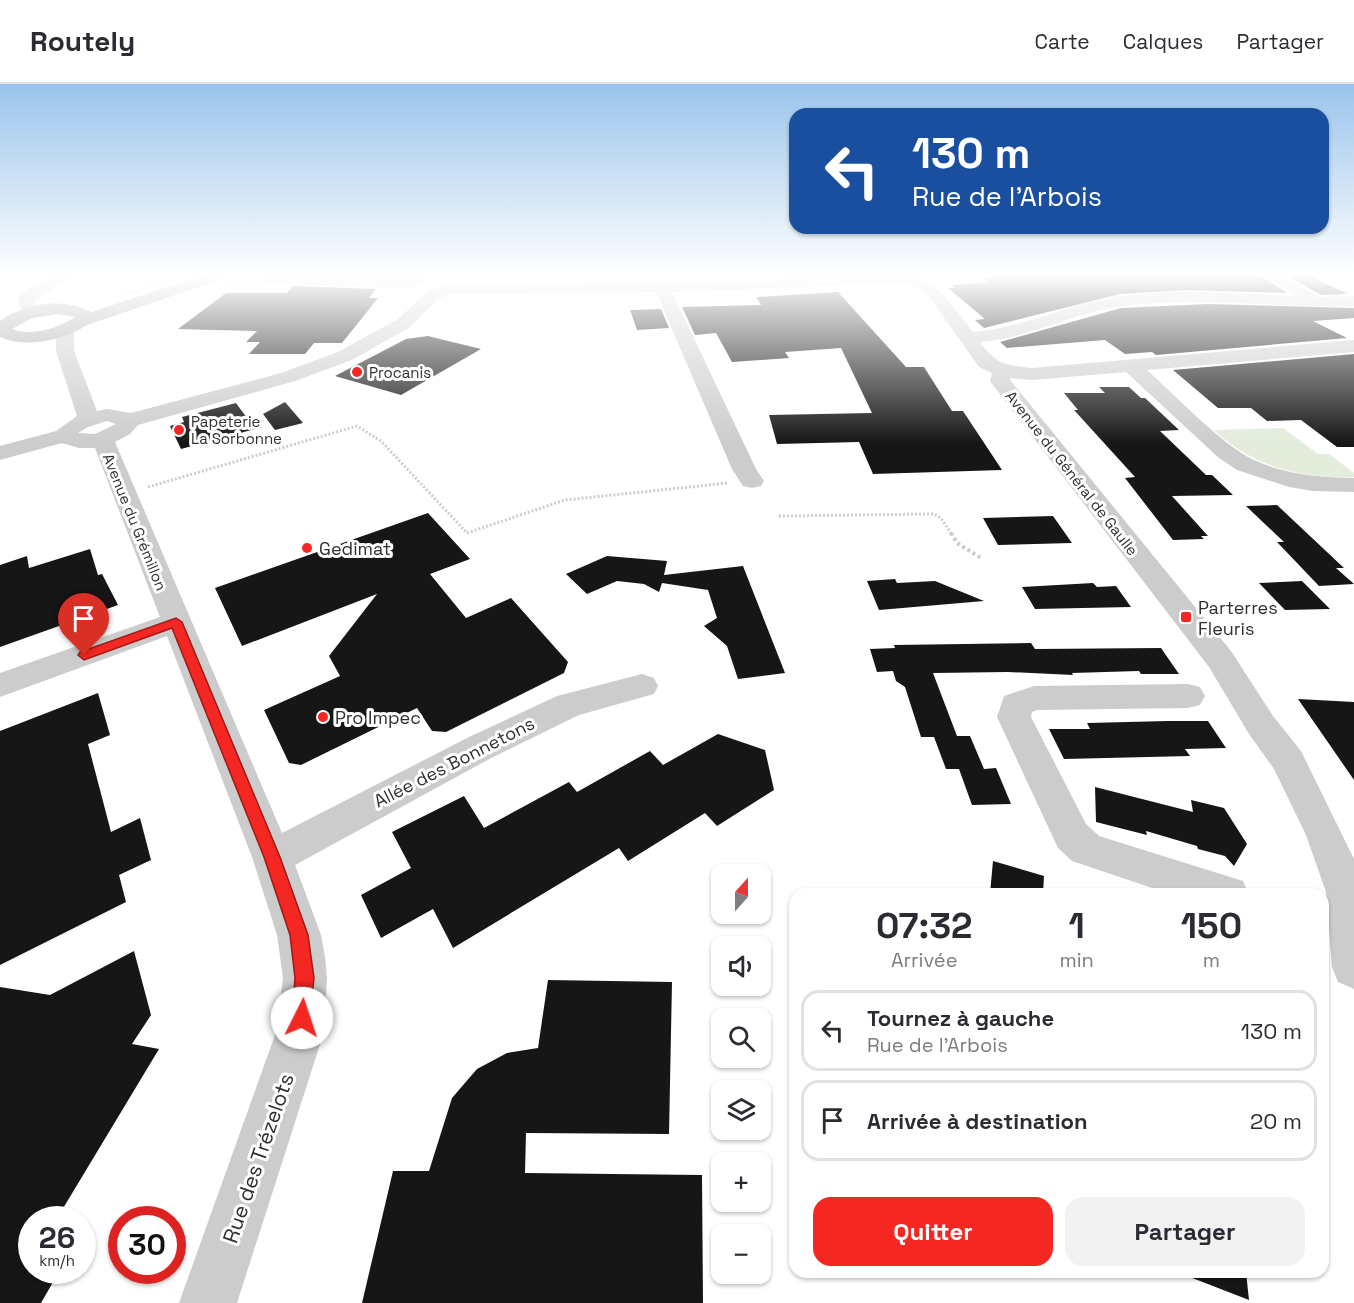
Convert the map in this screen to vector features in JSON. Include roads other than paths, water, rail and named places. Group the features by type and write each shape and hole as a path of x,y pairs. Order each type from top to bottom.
{"main road":[{"path":"3,330 37,336 65,330"}],"street":[{"name":"Avenue du Grémillon","path":"65,330 65,351 172,614"},
{"path":"0,453 66,435 74,441 96,429 118,432 127,421 288,377 345,356 393,330"},
{"path":"681,330 744,469 752,481"},
{"name":"Avenue du Général de Gaulle","path":"963,330 986,363 1002,371 999,378 1006,388 1229,672 1261,725 1288,761 1348,881"},
{"path":"968,338 1009,334 1022,330"},
{"path":"1300,334 1322,348"},
{"path":"37,336 65,351"},
{"path":"1002,371 1032,374 1354,346"},
{"path":"1130,365 1227,453 1245,465 1289,480 1313,484 1354,485"},
{"path":"0,685 172,614"},
{"name":"Rue des Trézelots","path":"172,614 272,857 299,935 303,957 304,986 300,1032 208,1303"},
{"name":"Allée des Bonnetons","path":"272,857 481,747 569,705 642,686"},
{"path":"1185,888 1164,885 1086,849 1072,836 1014,717 1016,705 1034,698 1188,696"},
{"path":"1342,939 1348,881"}],"place":[{"name":"Procanis","path":"357,372"},
{"name":"Papeterie La Sorbonne","path":"179,430"},
{"name":"Gedimat","path":"307,548"},
{"name":"Parterres Fleuris","path":"1186,617"},
{"name":"Pro Impec","path":"323,717"}]}
